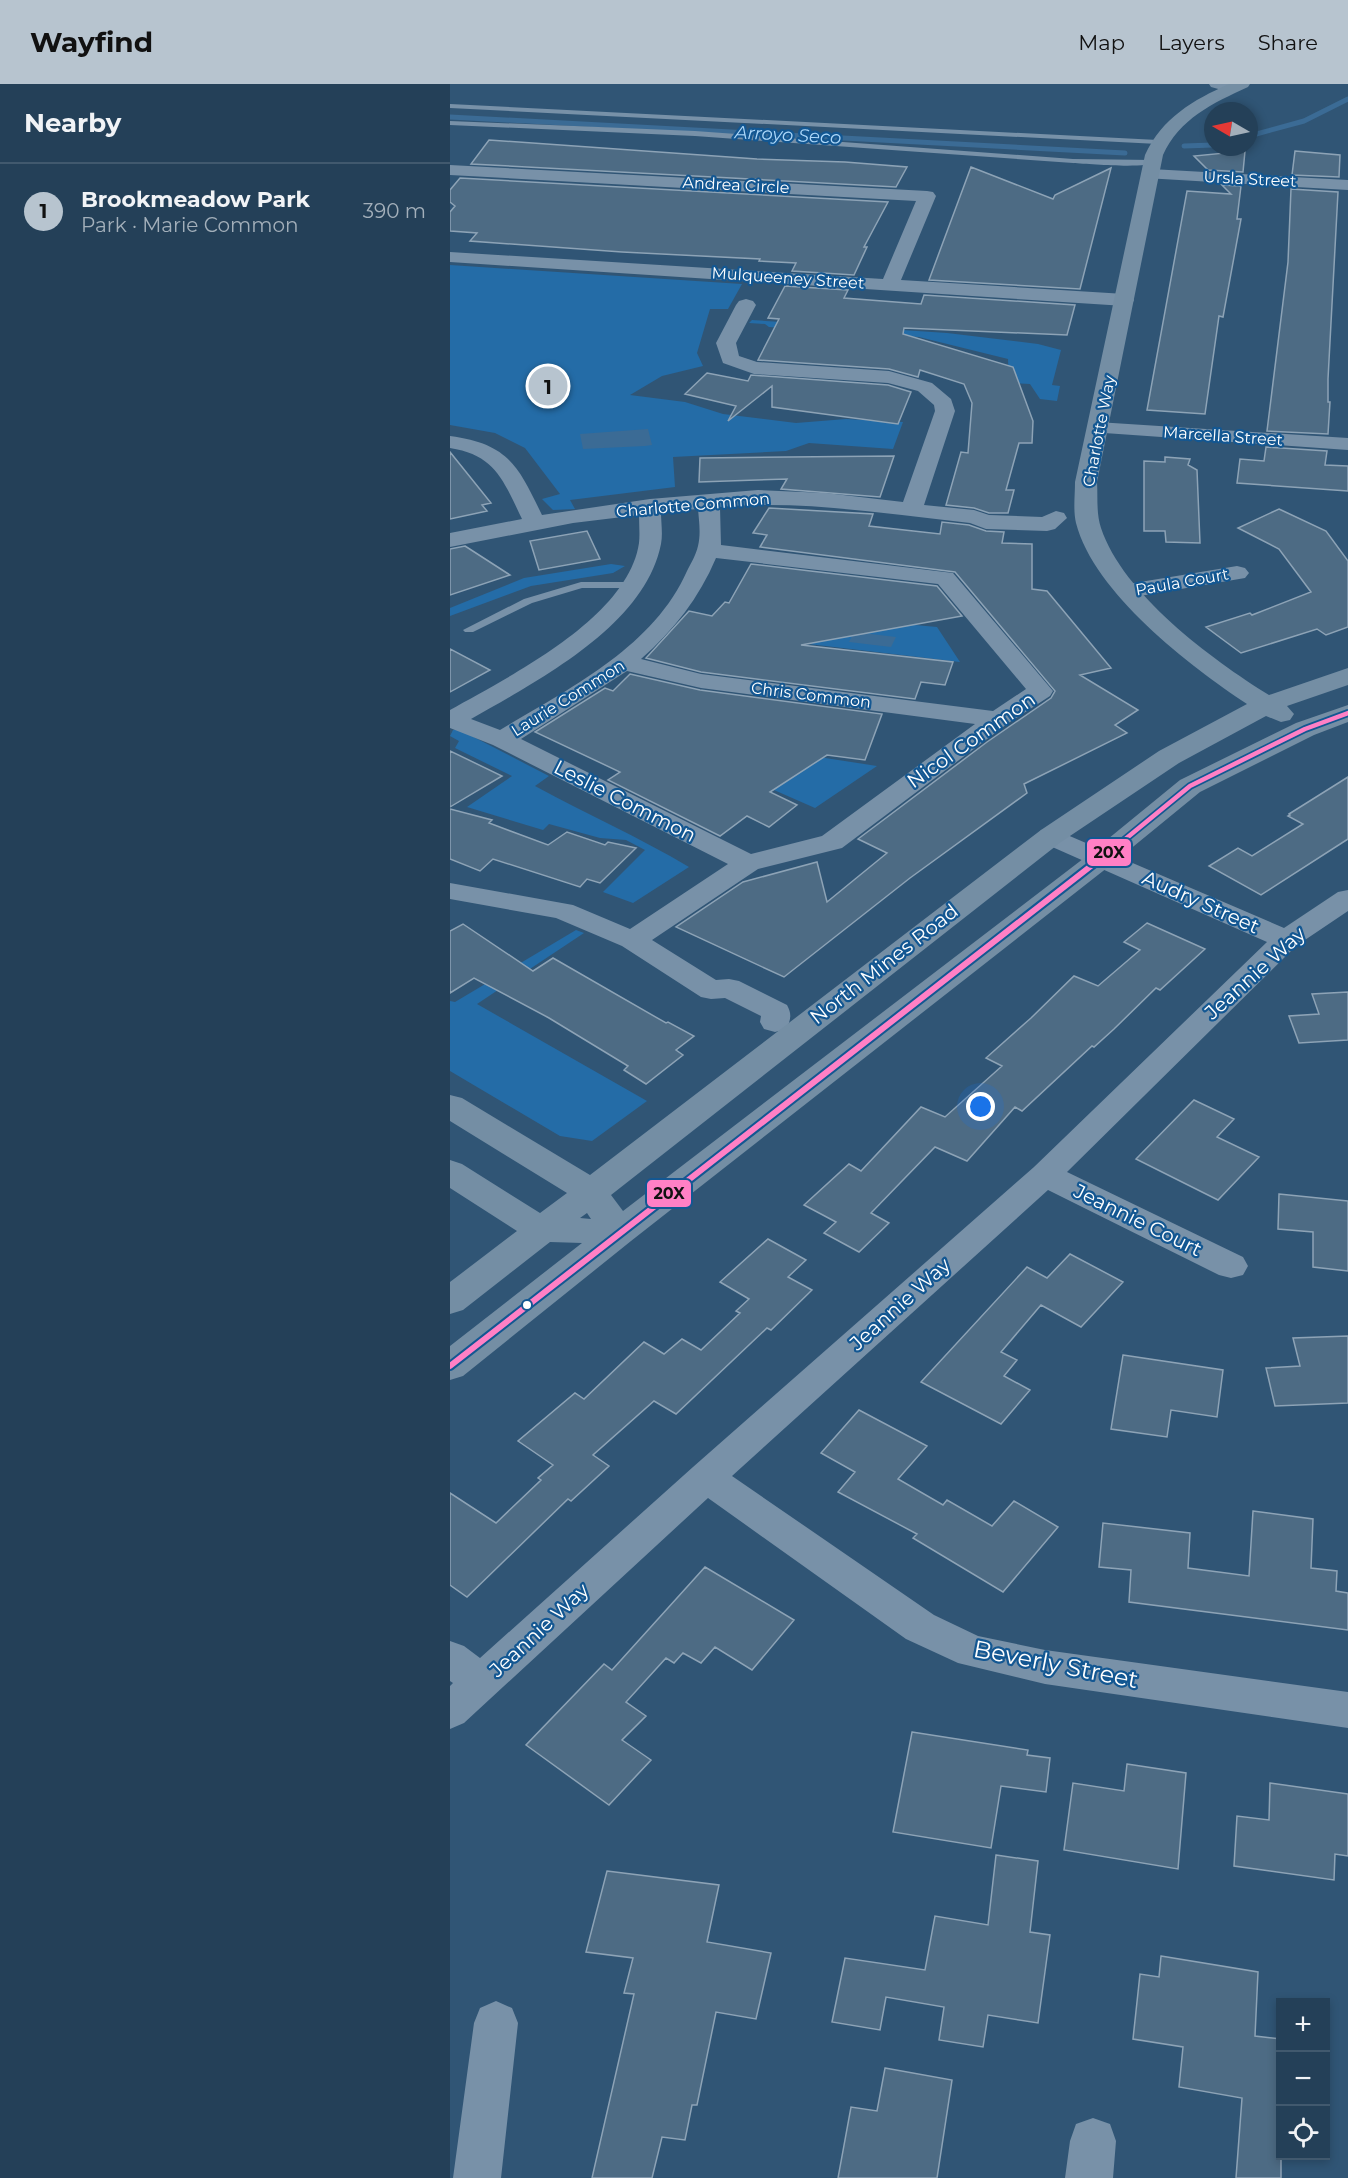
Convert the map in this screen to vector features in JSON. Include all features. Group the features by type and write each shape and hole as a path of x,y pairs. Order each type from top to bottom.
{"main road":[{"name":"Charlotte Way","path":"1231,85 1173,123 1154,158 1086,482 1087,519 1101,554 1128,591 1177,643 1266,705 1305,729"},
{"name":"North Mines Road","path":"450,1301 590,1191 785,1027 1051,836 1169,757 1266,705 1348,675"},
{"path":"450,1366 619,1232 1102,858 1190,786 1305,729 1348,713"},
{"path":"450,1106 590,1191 619,1232"},
{"path":"450,1172 540,1229 619,1232"}],"street":[{"name":"Ursla Street","path":"1154,158 1348,185"},
{"name":"Andrea Circle","path":"450,170 927,196 891,285"},
{"name":"Mulqueeney Street","path":"450,257 758,281 891,285 1125,300"},
{"path":"758,281 763,289 755,303 746,305 726,343 730,359 754,368 889,377 925,387 944,404 945,411 911,510"},
{"name":"Marcella Street","path":"1097,428 1348,444"},
{"path":"450,441 490,452 504,464 535,523"},
{"name":"Charlotte Common","path":"450,540 535,523 650,507 758,497 826,501 974,516 986,522 1047,524 1056,518 1087,519"},
{"name":"Laurie Common","path":"502,740 626,663 654,637 680,605 709,550 709,501"},
{"path":"450,720 563,654 597,627 632,585 646,562 654,525 650,507"},
{"name":"Nicol Common","path":"632,940 748,863 832,842 998,719 1041,691 945,578 709,550"},
{"name":"Paula Court","path":"1128,591 1237,573"},
{"name":"Chris Common","path":"626,663 701,681 998,719"},
{"name":"Leslie Common","path":"450,720 502,740 748,863"},
{"name":"Audry Street","path":"1051,836 1286,940"},
{"path":"450,891 563,911 632,940 711,990 711,1000 760,1026 785,1027"},
{"name":"Jeannie Way","path":"450,1711 706,1477 1045,1175 1286,940 1348,898"},
{"name":"Jeannie Court","path":"1045,1175 1231,1266"},
{"name":"Beverly Street","path":"706,1477 920,1627 972,1651 1045,1667 1348,1710"},
{"path":"450,1658 482,1682"},
{"path":"477,2178 496,2023"}],"lane":[{"path":"450,106 513,107 1154,158"},
{"path":"450,123 670,132 995,153 1077,163 1107,164 1154,158"},
{"path":"469,630 528,602 581,585 632,585"}],"shaded area":[{"path":"450,265 742,284 728,309 710,309 697,353 703,366 662,376 630,395 685,402 723,414 796,423 846,419 903,422 893,449 809,443 786,451 673,457 675,487 570,500 575,509 553,510 542,499 560,494 525,448 495,433 450,425"},
{"path":"752,320 947,333 1038,344 1061,350 1052,385 1060,386 1057,401 1040,399 1030,384 1009,383 1008,359 919,337 769,327 765,324 749,323"},
{"path":"648,429 652,445 645,446 583,449 580,434"},
{"path":"611,564 625,566 613,573 531,586 450,616 450,608 524,578"},
{"path":"773,612 937,627 960,662 775,640"},
{"path":"854,632 896,637 891,647 849,642"},
{"path":"453,730 460,730 549,776 535,786 689,867 633,903 603,892 645,850 626,840 600,838 549,824 543,830 467,807 512,776 455,748 459,741 450,736"},
{"path":"677,735 877,766 815,808 705,760"},
{"path":"576,930 584,933 477,1004 647,1101 592,1141 560,1136 450,1071 450,1001 455,1002"}],"building":[{"path":"489,140 907,167 896,187 471,164"},
{"path":"1295,151 1340,155 1339,177 1292,175"},
{"path":"1194,156 1245,156 1243,172 1208,170"},
{"path":"971,167 1053,199 1055,195 1111,168 1080,289 929,280"},
{"path":"460,178 888,202 864,247 867,247 854,275 792,271 796,263 759,261 760,259 470,241 477,233 450,231 450,212 455,206 450,202 450,190"},
{"path":"1222,185 1241,186 1237,219 1241,219 1223,317 1219,316 1205,414 1147,410 1187,191 1231,194"},
{"path":"1291,189 1338,192 1328,379 1328,402 1330,402 1328,434 1267,431 1288,262"},
{"path":"785,286 848,290 844,298 921,304 924,295 1075,305 1067,335 904,328 903,334 1013,367 1033,421 1032,443 1019,443 1006,490 1014,490 1008,513 989,513 974,508 946,505 961,452 968,453 972,403 964,384 920,370 918,377 889,369 758,360 779,319 768,318"},
{"path":"707,373 748,381 751,375 888,385 911,392 898,424 772,407 772,386 728,421 736,406 685,394"},
{"path":"1266,447 1327,451 1325,465 1348,466 1348,491 1237,483 1240,459 1264,461"},
{"path":"450,452 491,503 482,505 487,511 450,519"},
{"path":"894,456 880,497 781,489 787,479 699,482 700,458"},
{"path":"1165,457 1190,459 1188,465 1197,470 1200,543 1166,542 1165,531 1144,531 1144,461 1165,462"},
{"path":"769,508 873,514 869,526 940,534 942,522 969,525 986,531 1004,532 1002,543 1032,544 1032,589 1047,591 1111,668 1080,675 1138,710 1115,725 1127,733 1024,784 1027,793 910,878 784,977 676,927 743,882 817,862 827,902 887,853 858,839 987,742 1051,698 1055,691 955,572 760,547 767,535 753,533"},
{"path":"1279,509 1326,531 1348,561 1348,627 1326,635 1317,629 1241,653 1206,627 1250,613 1252,615 1311,592 1279,549 1238,528"},
{"path":"587,531 600,559 539,570 530,541"},
{"path":"465,546 510,575 450,595 450,549"},
{"path":"751,564 937,586 962,616 801,645 953,662 945,685 921,682 915,699 701,672 646,658 689,611 712,616 725,602 729,603"},
{"path":"450,649 490,670 450,692"},
{"path":"630,674 700,690 882,714 865,760 827,755 770,792 797,805 769,827 747,816 720,836 608,780 620,772 535,732 605,688 613,691"},
{"path":"450,751 502,776 450,807"},
{"path":"1348,777 1348,839 1261,895 1209,866 1238,848 1252,856 1303,824 1288,816 1289,814"},
{"path":"450,809 492,820 489,823 548,845 567,832 605,845 608,842 636,848 600,883 587,879 580,887 493,859 480,871 450,859"},
{"path":"1147,923 1205,949 1160,990 1156,988 1114,1029 1094,1047 1092,1046 1022,1111 1015,1107 967,1161 935,1147 871,1213 889,1223 859,1252 824,1233 836,1222 804,1205 849,1164 861,1171 921,1107 945,1117 1002,1066 986,1058 1074,976 1098,986 1140,950 1124,942"},
{"path":"463,924 533,971 553,958 666,1023 694,1036 676,1050 683,1055 646,1084 624,1070 628,1066 549,1018 474,978 450,993 450,931"},
{"path":"1348,992 1348,1040 1299,1043 1289,1016 1319,1014 1312,994"},
{"path":"1194,1100 1234,1119 1217,1137 1259,1157 1218,1200 1136,1159"},
{"path":"1279,1194 1348,1201 1348,1271 1313,1267 1313,1232 1278,1229"},
{"path":"768,1239 806,1260 788,1277 812,1290 771,1330 767,1328 676,1414 654,1401 593,1455 609,1466 571,1501 568,1499 467,1597 450,1585 450,1493 496,1523 541,1480 538,1478 553,1465 518,1441 575,1393 584,1399 644,1342 664,1354 682,1339 701,1350 740,1313 736,1311 749,1299 720,1282"},
{"path":"1070,1254 1123,1282 1081,1327 1041,1305 1001,1352 1017,1360 1004,1376 1030,1390 1001,1424 921,1382 1027,1267 1047,1278"},
{"path":"1348,1336 1348,1403 1275,1406 1266,1368 1300,1366 1293,1338"},
{"path":"1123,1355 1223,1370 1217,1417 1171,1410 1167,1437 1111,1429"},
{"path":"859,1410 927,1446 898,1479 943,1505 947,1500 992,1526 1014,1501 1058,1527 1003,1592 913,1538 917,1534 838,1492 855,1472 821,1453"},
{"path":"1253,1511 1313,1519 1311,1568 1337,1571 1336,1591 1348,1593 1348,1630 1129,1602 1131,1570 1099,1567 1103,1523 1190,1533 1188,1568 1249,1576"},
{"path":"705,1567 794,1620 752,1670 715,1647 701,1663 683,1653 674,1663 666,1658 626,1702 646,1716 622,1740 651,1760 609,1805 526,1745 604,1664 612,1670"},
{"path":"912,1732 1028,1750 1027,1755 1050,1758 1046,1792 1001,1786 991,1848 893,1832"},
{"path":"1127,1764 1186,1773 1178,1869 1064,1850 1073,1783 1124,1791"},
{"path":"1270,1783 1348,1794 1348,1856 1335,1854 1334,1880 1234,1866 1237,1816 1269,1820"},
{"path":"996,1855 1038,1861 1030,1932 1050,1935 1038,2023 988,2015 983,2047 939,2040 944,2007 886,1997 880,2030 832,2022 845,1958 925,1970 935,1916 988,1925"},
{"path":"607,1871 719,1885 707,1942 771,1953 756,2019 716,2012 697,2105 692,2105 685,2140 662,2137 652,2178 592,2178 634,1994 624,1993 633,1958 586,1952"},
{"path":"1161,1956 1258,1972 1255,2036 1276,2038 1276,2160 1281,2160 1281,2178 1236,2178 1242,2098 1179,2087 1183,2047 1133,2039 1140,1974 1159,1977"},
{"path":"885,2068 952,2080 937,2178 838,2178 851,2107 877,2111"}],"waterway":[{"name":"Arroyo Seco","path":"1258,134 1304,121 1348,99"},
{"name":"Arroyo Seco","path":"450,117 1125,153"},
{"name":"Arroyo Seco","path":"1184,146 1204,145"}],"transit line":[{"name":"20X","path":"450,1366 619,1232 1102,858 1190,786 1305,729 1348,713"}],"place":[{"name":"Brookmeadow Park","path":"548,386"}]}
